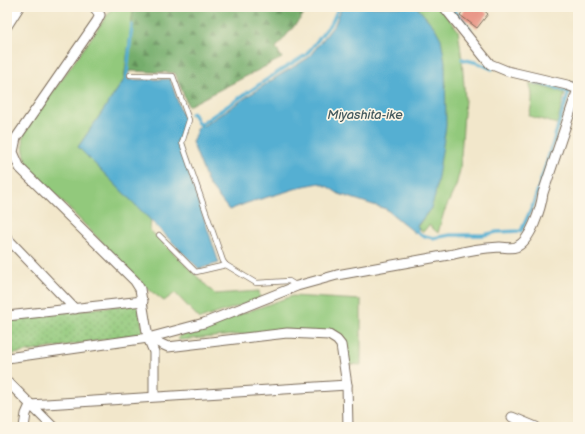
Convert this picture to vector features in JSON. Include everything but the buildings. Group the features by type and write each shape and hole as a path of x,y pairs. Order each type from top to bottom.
{"street":[{"path":"7,26 19,7"},
{"path":"94,7 100,15 97,21 16,138 10,152 20,168 135,282 140,289 148,338 154,352 154,396"},
{"path":"7,358 148,338 204,323 297,286 337,275 469,250 515,248 523,241 531,230 541,208 543,193 574,88 507,71 490,64 444,7"},
{"path":"7,238 75,309"},
{"path":"7,316 143,300"},
{"path":"148,338 168,347 287,333 329,335 337,340 341,345 347,385 348,427"},
{"path":"7,381 53,427"},
{"path":"30,405 347,385"},
{"path":"24,427 26,414 30,405"},
{"path":"512,417 536,427"}],"lane":[{"path":"130,75 173,76 189,120 182,143 223,261 226,265 256,283 289,281 297,286"},
{"path":"159,236 196,272 226,265"}],"green space":[{"path":"113,7 131,7 133,12 124,80 78,147 151,220 150,230 215,294 259,291 260,299 200,319 175,293 164,301 147,288 30,169 24,152 24,133"},
{"path":"131,7 149,7 160,11 167,7 310,7 276,48 282,58 188,106 175,73 130,71 124,80 133,12"},
{"path":"417,7 439,7 458,30 462,59 465,99 460,170 456,186 444,212 438,233 429,225 423,232 417,227 431,208 435,28"},
{"path":"529,83 565,93 557,124 529,116 532,92"},
{"path":"292,296 361,300 361,365 346,364 344,342 339,336 288,330 178,339 179,336"},
{"path":"135,304 139,308 143,332 139,334 7,355 7,318"}],"water":[{"name":"Miyashita-ike","path":"342,7 417,7 435,28 441,39 445,62 446,126 435,196 431,208 417,226 419,228 415,233 386,209 339,194 320,183 304,186 229,210 209,185 192,142 199,125 203,126 308,58 335,24"},
{"path":"170,79 185,123 178,141 219,263 199,269 78,147 124,80"}],"waterway":[{"path":"191,114 193,113 198,123 201,124 306,55 332,22 339,7"},
{"path":"451,7 470,29 471,34"},
{"path":"126,82 132,25"},
{"path":"462,59 478,63 492,69"},
{"path":"573,85 576,81 578,82"},
{"path":"536,82 569,92 570,91"},
{"path":"414,229 421,235 433,238 451,235 483,235 497,232 521,231 533,205 569,92"}]}
